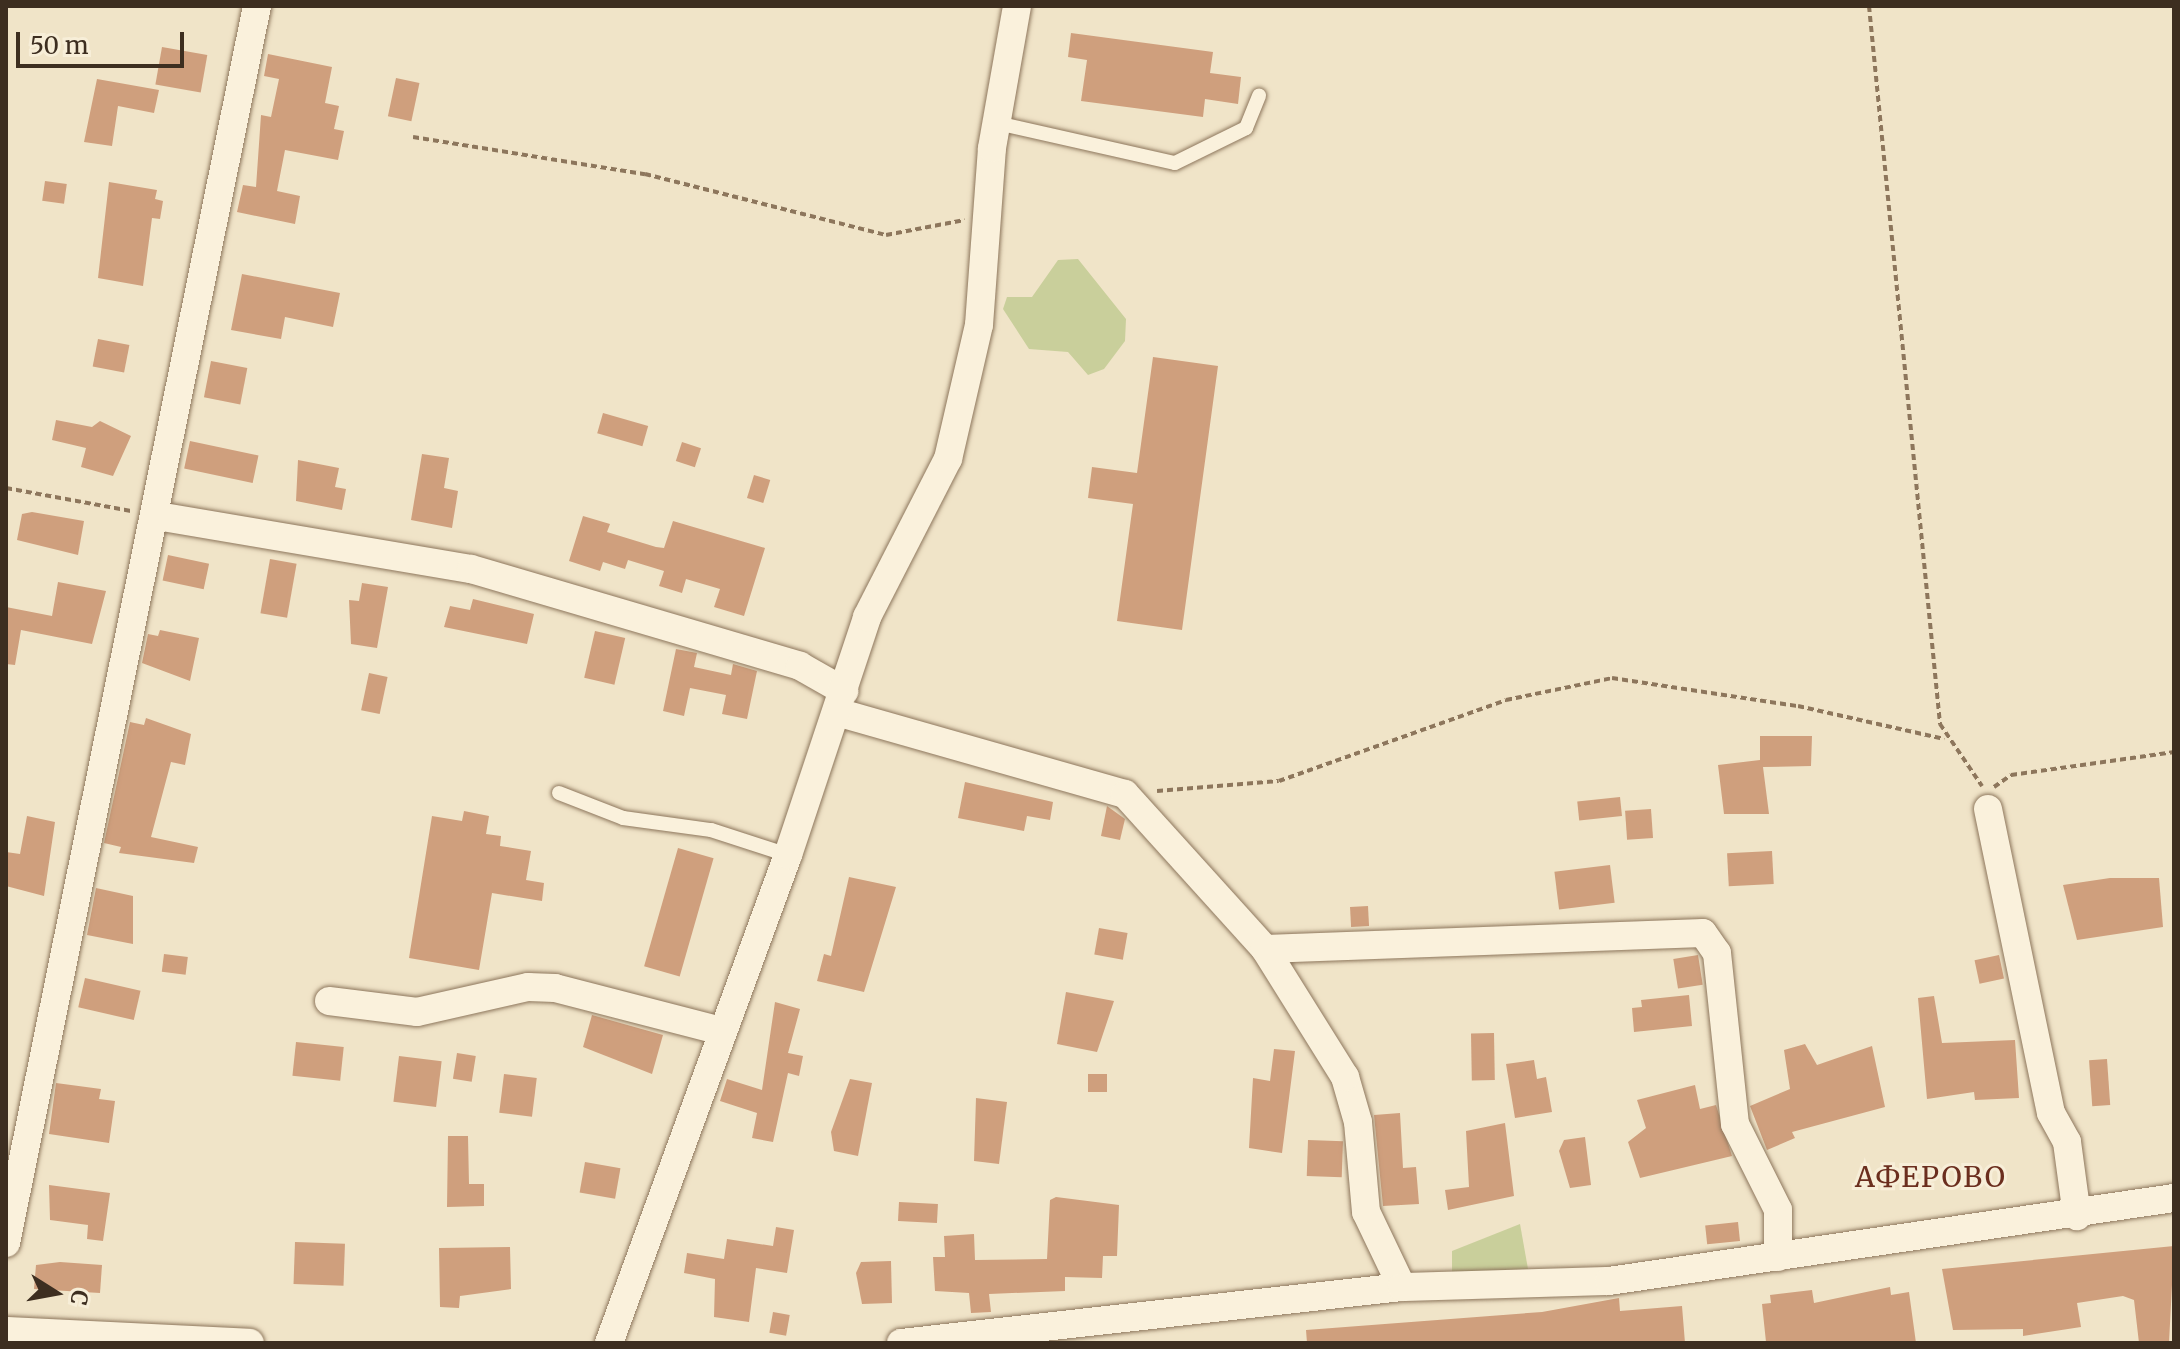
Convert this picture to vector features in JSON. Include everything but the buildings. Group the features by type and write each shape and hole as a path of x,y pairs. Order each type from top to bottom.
{"street":[{"path":"6,1243 157,516 257,6"},
{"path":"609,1343 788,855 880,586 948,459 979,325 983,231 1017,6"},
{"path":"157,516 471,569 800,666 841,701 1125,794 1265,949 1345,1077 1358,1122 1366,1212 1402,1287"},
{"path":"1987,806 2051,1113 2067,1142 2077,1216"},
{"path":"1265,949 1703,933 1717,953 1733,1114 1742,1149 1778,1210 1778,1257"},
{"path":"329,1001 417,1012 528,987 555,988 721,1031"},
{"path":"901,1343 1402,1287 1609,1281 2077,1216 2174,1198"},
{"path":"6,1331 250,1343"}],"lane":[{"path":"997,123 1175,163 1246,128 1259,96"},
{"path":"559,793 623,818 711,830 788,855"}],"path":[{"path":"1869,6 1944,739"},
{"path":"413,137 645,174 886,235 958,219 983,231"},
{"path":"6,488 157,516"},
{"path":"1125,794 1279,781 1506,700 1612,678 1798,706 1944,739 1978,775 1987,806"},
{"path":"1987,806 2011,775 2174,752"}],"green space":[{"path":"1078,259 1126,319 1125,341 1104,369 1088,375 1068,352 1029,349 1003,309 1007,297 1032,297 1058,260"},
{"path":"1520,1224 1528,1269 1452,1275 1452,1251"}],"district":[{"name":"АФЕРОВО","path":"1931,1177"}]}
